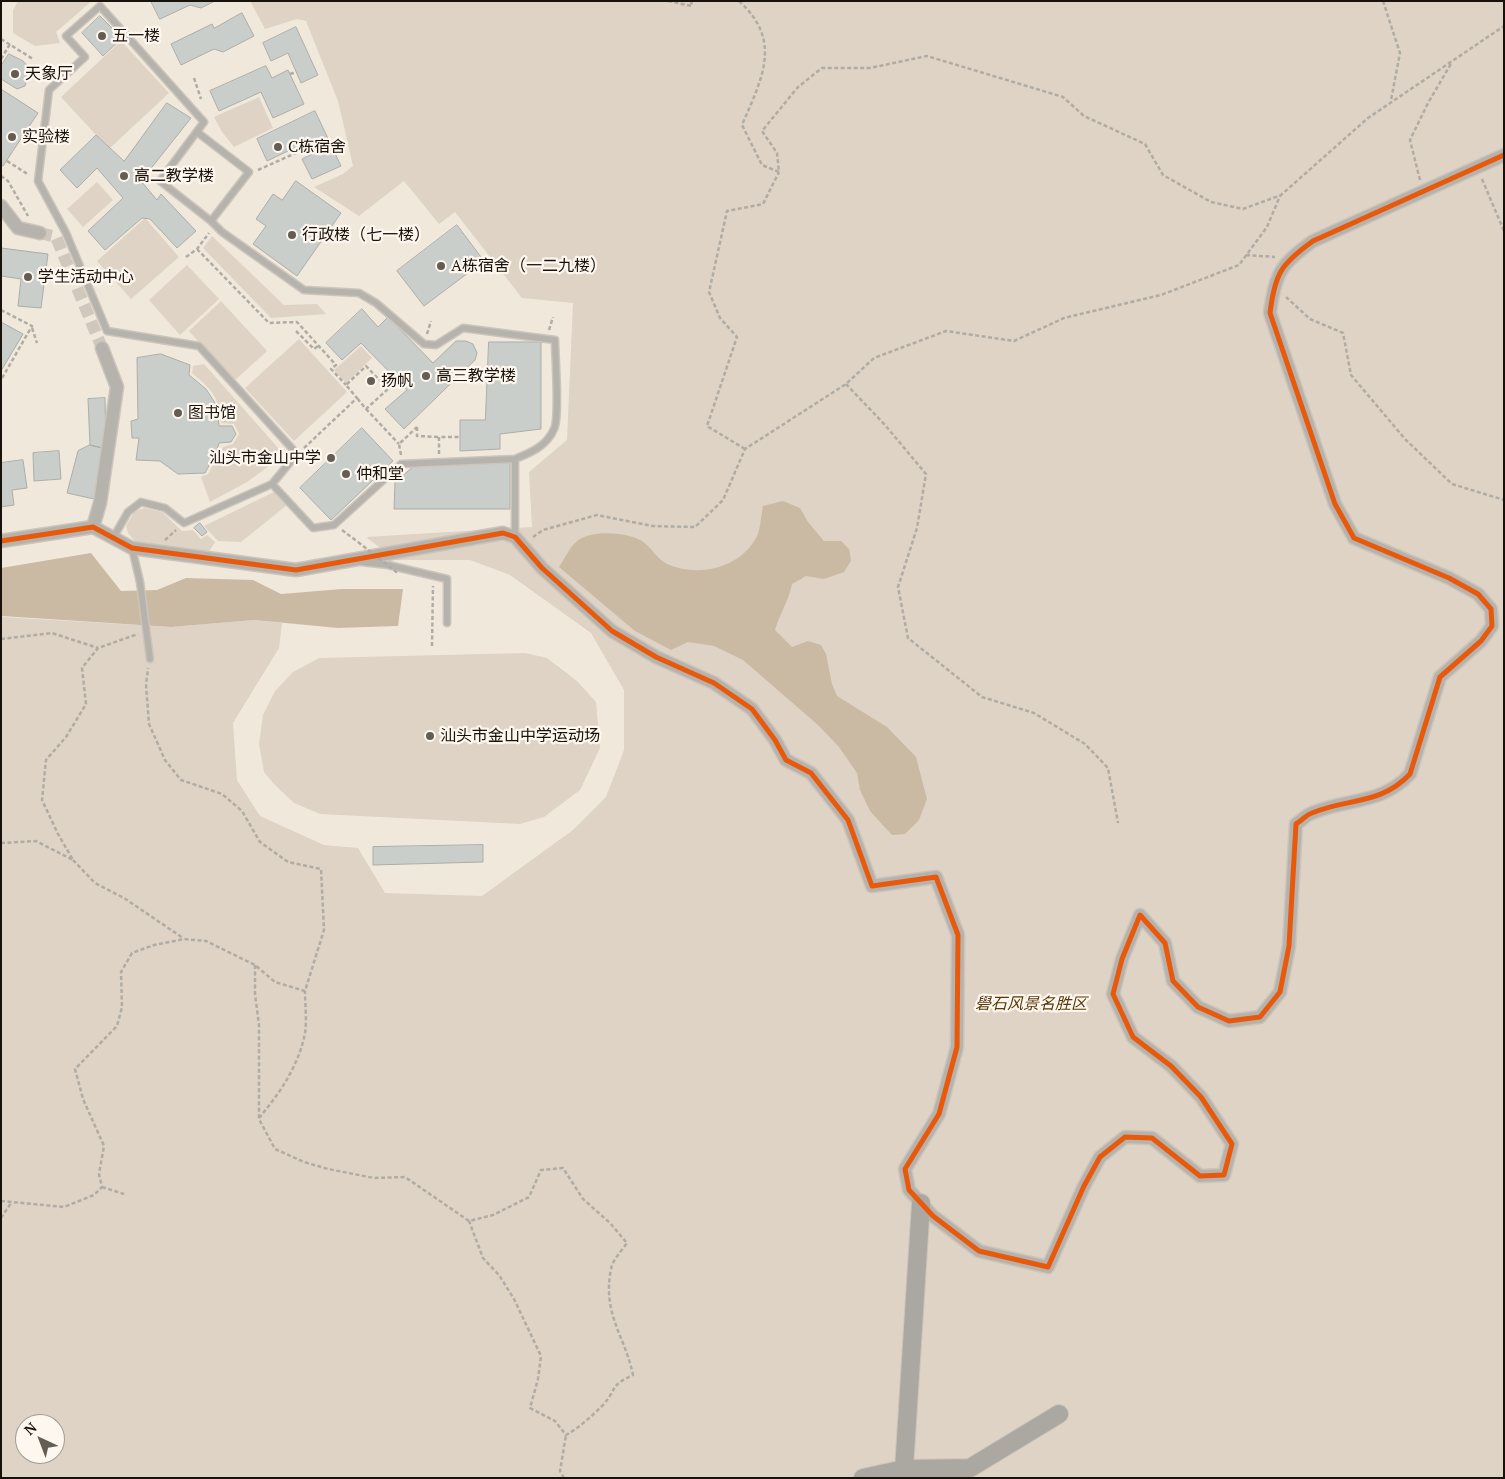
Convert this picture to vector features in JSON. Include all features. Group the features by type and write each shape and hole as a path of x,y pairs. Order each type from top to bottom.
{"street":[{"path":"1,541 93,528 132,548 296,570 503,533 518,541 542,568 612,631 656,657 714,683 752,709 786,760 811,773 848,820 872,886 936,877 958,934 957,1047 939,1114 905,1169 909,1190 933,1216 979,1251 1048,1266 1084,1186 1100,1157 1125,1137 1152,1138 1200,1176 1224,1175 1232,1144 1201,1097 1171,1066 1133,1038 1113,994 1122,960 1140,915 1165,943 1173,981 1198,1007 1229,1021 1260,1018 1280,992 1289,946 1296,824 1311,813 1381,795 1399,786 1410,774 1440,677 1464,657 1492,626 1491,609 1478,594 1449,578 1354,538 1340,513 1270,313 1274,282 1290,258 1313,241 1504,155"},
{"path":"1,206 18,228 40,233"},
{"path":"93,528 100,503 117,388 102,348"},
{"path":"904,1469 921,1203"},
{"path":"863,1478 904,1469 970,1468 1059,1414"}],"lane":[{"path":"112,538 128,512 142,502 165,508 184,523 272,484 297,454 199,346 106,331 66,233 38,181 49,90 85,57 66,36 100,6 204,122 160,182 212,222 222,232 304,290 359,293 376,303 424,344 436,344 463,328 555,340 556,399 554,429 535,452 515,459 401,464 334,525 313,528 272,484"},
{"path":"197,132 249,172 212,222"},
{"path":"515,459 518,541"},
{"path":"132,548 140,582 150,659"},
{"path":"350,561 388,565 447,579 447,623"}],"path":[{"path":"668,1 692,6 691,1"},
{"path":"739,1 761,28 765,51 762,77 742,125 762,164 779,172"},
{"path":"1383,1 1400,53 1390,102"},
{"path":"745,449 708,426 737,337 720,318 709,292 727,211 762,204 779,172 776,153 762,132 798,87 822,68 870,68 927,56 1063,97 1084,116 1145,144 1163,175 1211,202 1243,209 1281,195 1361,124 1390,102 1504,26"},
{"path":"1,38 33,58"},
{"path":"1,59 10,44"},
{"path":"1422,192 1410,140 1452,61"},
{"path":"290,74 296,72"},
{"path":"194,78 201,100"},
{"path":"7,161 38,181"},
{"path":"1477,167 1504,231"},
{"path":"1,176 8,181 28,217"},
{"path":"518,541 543,530 597,515 652,526 695,527 723,500 745,449 846,384 874,358 946,331 1014,341 1064,318 1161,295 1239,265 1267,227 1281,195"},
{"path":"186,257 197,249 206,236"},
{"path":"197,249 269,323 297,322 336,365 331,369 399,444 401,464"},
{"path":"1246,255 1290,258"},
{"path":"1286,297 1310,319 1343,333 1351,375 1405,439 1452,484 1504,500"},
{"path":"1,310 32,326 38,343"},
{"path":"1,380 32,326"},
{"path":"296,332 314,349 318,346"},
{"path":"346,385 366,366 388,389 366,409"},
{"path":"846,384 885,425 926,474 917,528 898,587 908,638 982,697 1034,713 1085,744 1108,768 1118,823"},
{"path":"297,454 357,398"},
{"path":"399,444 417,427 418,436 460,436"},
{"path":"439,437 439,462"},
{"path":"153,551 184,523"},
{"path":"334,525 398,574 407,576"},
{"path":"432,646 433,583"},
{"path":"1,639 52,632 98,648"},
{"path":"147,632 98,648 82,668 86,704 66,737 46,760 42,800 73,860 95,883 124,898 184,939"},
{"path":"150,659 146,685 149,724 165,760 181,780 222,794 242,811 260,842 288,862 321,868 324,930 305,991 305,1032 298,1057 272,1102 258,1119"},
{"path":"1,843 36,841 73,860"},
{"path":"102,1187 99,1174 104,1146 83,1099 75,1069 118,1026 122,1007 121,972 132,953 154,945 184,939 206,941 255,965 275,982 305,991"},
{"path":"255,965 255,994 259,1025 258,1119 275,1149 304,1162 328,1169 374,1178 405,1177 469,1221 483,1258 499,1275 514,1299 541,1356 538,1379 530,1408 555,1421 566,1435 560,1471 564,1478"},
{"path":"469,1221 493,1215 529,1197 541,1170 563,1168 583,1199 610,1223 627,1243 611,1268 610,1311 630,1359 634,1375 617,1382 605,1403 578,1429 566,1435"},
{"path":"102,1187 124,1194"},
{"path":"1,1201 64,1207 94,1195 102,1187"},
{"path":"1,1218 11,1203"}],"green space":[{"path":"18,1 92,1 56,32 60,43 35,46 13,33 13,10"},
{"name":"礐石风景名胜区","path":"250,1 1504,1 1504,1478 1,1478 1,617 171,627 254,620 282,623 279,648 233,723 237,780 260,816 324,845 358,848 385,893 482,896 573,830 606,797 624,750 624,690 591,633 510,575 470,560 396,560 366,537 532,527 529,472 567,440 573,303 522,298 455,212 439,224 404,181 359,216 314,187 343,174 353,166 338,101 306,21 297,19 265,29"},
{"path":"121,41 169,93 109,149 61,97"},
{"path":"259,97 273,128 234,147 222,132 214,117"},
{"path":"97,182 113,200 83,227 67,209"},
{"path":"145,218 179,257 131,299 97,261"},
{"path":"212,236 284,305 317,304 326,314 271,318 203,248"},
{"path":"187,265 219,299 180,335 149,300"},
{"path":"221,301 267,351 234,381 189,331"},
{"path":"299,339 347,392 294,441 245,388"},
{"path":"361,346 372,358 346,383 334,370"},
{"path":"204,364 279,449 273,463 247,482 210,502 201,477 208,474 223,447 233,444 239,434 234,424 221,423 218,406 213,394 192,373 193,366"},
{"path":"274,492 287,505 241,542 218,541 204,526"},
{"path":"144,508 162,512 182,531 193,530 201,539 207,535 215,542 208,553 139,546 128,533 126,526 134,512"},
{"name":"汕头市金山中学运动场","path":"525,653 547,658 577,681 596,702 600,748 580,790 544,817 520,824 320,814 294,803 264,772 259,744 263,715 275,691 293,672 319,658"}],"shaded area":[{"path":"783,501 800,508 808,522 824,541 841,541 849,549 851,561 844,572 824,579 806,576 792,584 775,630 792,647 808,641 821,645 826,654 832,684 837,696 887,727 916,757 927,799 919,820 905,834 892,835 870,811 860,790 857,773 839,747 818,725 743,660 714,646 688,642 671,650 635,631 559,567 576,542 590,535 609,533 642,541 663,562 679,568 705,570 718,567 730,563 750,547 757,536 763,506"},
{"path":"91,553 121,591 157,590 186,578 253,580 281,594 342,589 403,589 398,626 338,628 254,620 171,627 1,616 1,568"}],"building":[{"path":"151,1 215,1 201,8 190,5 160,19"},
{"path":"242,13 254,36 223,52 214,49 181,65 171,44 212,24 214,28"},
{"name":"五一楼","path":"100,16 122,38 103,56 82,33"},
{"path":"296,27 318,75 301,83 288,53 271,61 263,43"},
{"name":"天象厅","path":"9,54 23,61 30,69 25,86 17,89 1,79 1,66"},
{"path":"266,66 272,78 288,70 304,104 273,118 261,92 219,111 210,91"},
{"name":"实验楼","path":"1,89 38,113 3,166 1,165"},
{"name":"高二教学楼","path":"167,103 191,118 141,181 157,200 161,194 196,231 177,248 150,219 142,218 105,250 88,231 123,198 97,168 77,188 60,170 96,135 124,161"},
{"name":"C栋宿舍","path":"315,111 341,166 312,179 302,159 314,153 309,141 267,161 257,139"},
{"name":"行政楼（七一楼）","path":"296,181 341,213 297,276 253,244 266,226 256,219 273,194 282,200"},
{"name":"A栋宿舍（一二九楼）","path":"457,225 484,261 424,306 397,271"},
{"name":"学生活动中心","path":"1,248 48,254 41,308 18,306 21,279 1,276"},
{"name":"高三教学楼","path":"362,309 378,327 388,317 433,363 456,341 466,341 473,344 477,353 475,360 404,429 385,409 407,390 361,343 342,360 326,343"},
{"path":"1,322 23,334 1,371"},
{"path":"489,342 541,342 541,429 500,434 500,449 460,451 460,420 485,420"},
{"name":"图书馆","path":"161,354 190,365 189,375 206,389 217,406 219,426 232,426 236,434 231,442 219,443 216,453 205,473 178,474 160,461 136,460 139,438 132,438 131,421 138,419 137,358"},
{"path":"105,398 106,449 90,445 88,399"},
{"name":"仲和堂","path":"362,428 393,461 331,520 300,488"},
{"path":"90,445 106,449 94,499 67,493 78,451"},
{"path":"59,451 61,479 34,481 33,453"},
{"path":"23,460 27,488 12,490 14,505 1,507 1,463"},
{"path":"510,463 510,509 394,509 395,482 413,467"},
{"path":"200,523 207,532 202,536 194,528"},
{"path":"483,845 483,862 373,865 373,847"}],"tunnel":[{"path":"40,233 56,237 102,348"}],"cycle path":[{"path":"1,541 93,527 132,548 296,570 503,533 515,537 542,568 612,631 656,657 714,683 752,709 775,740 786,760 811,773 848,820 872,886 936,877 958,935 957,1047 939,1114 905,1169 909,1190 933,1216 979,1251 1048,1267 1084,1186 1100,1157 1125,1137 1152,1138 1200,1176 1224,1175 1232,1144 1201,1097 1171,1066 1133,1037 1113,994 1122,959 1140,915 1165,943 1173,981 1198,1007 1229,1021 1260,1017 1280,992 1289,946 1296,824 1308,815 1325,808 1363,800 1387,791 1399,784 1410,774 1440,677 1481,641 1492,626 1491,609 1478,594 1449,578 1354,538 1335,504 1270,313 1274,288 1281,271 1293,256 1313,241 1504,155"}],"place":[{"name":"五一楼","path":"102,36"},
{"name":"天象厅","path":"15,74"},
{"name":"实验楼","path":"12,137"},
{"name":"C栋宿舍","path":"278,147"},
{"name":"高二教学楼","path":"124,176"},
{"name":"行政楼（七一楼）","path":"292,235"},
{"name":"A栋宿舍（一二九楼）","path":"441,266"},
{"name":"学生活动中心","path":"28,277"},
{"name":"高三教学楼","path":"426,376"},
{"name":"扬帆","path":"371,381"},
{"name":"图书馆","path":"178,413"},
{"name":"汕头市金山中学","path":"331,458"},
{"name":"仲和堂","path":"346,474"},
{"name":"汕头市金山中学运动场","path":"430,736"}]}
